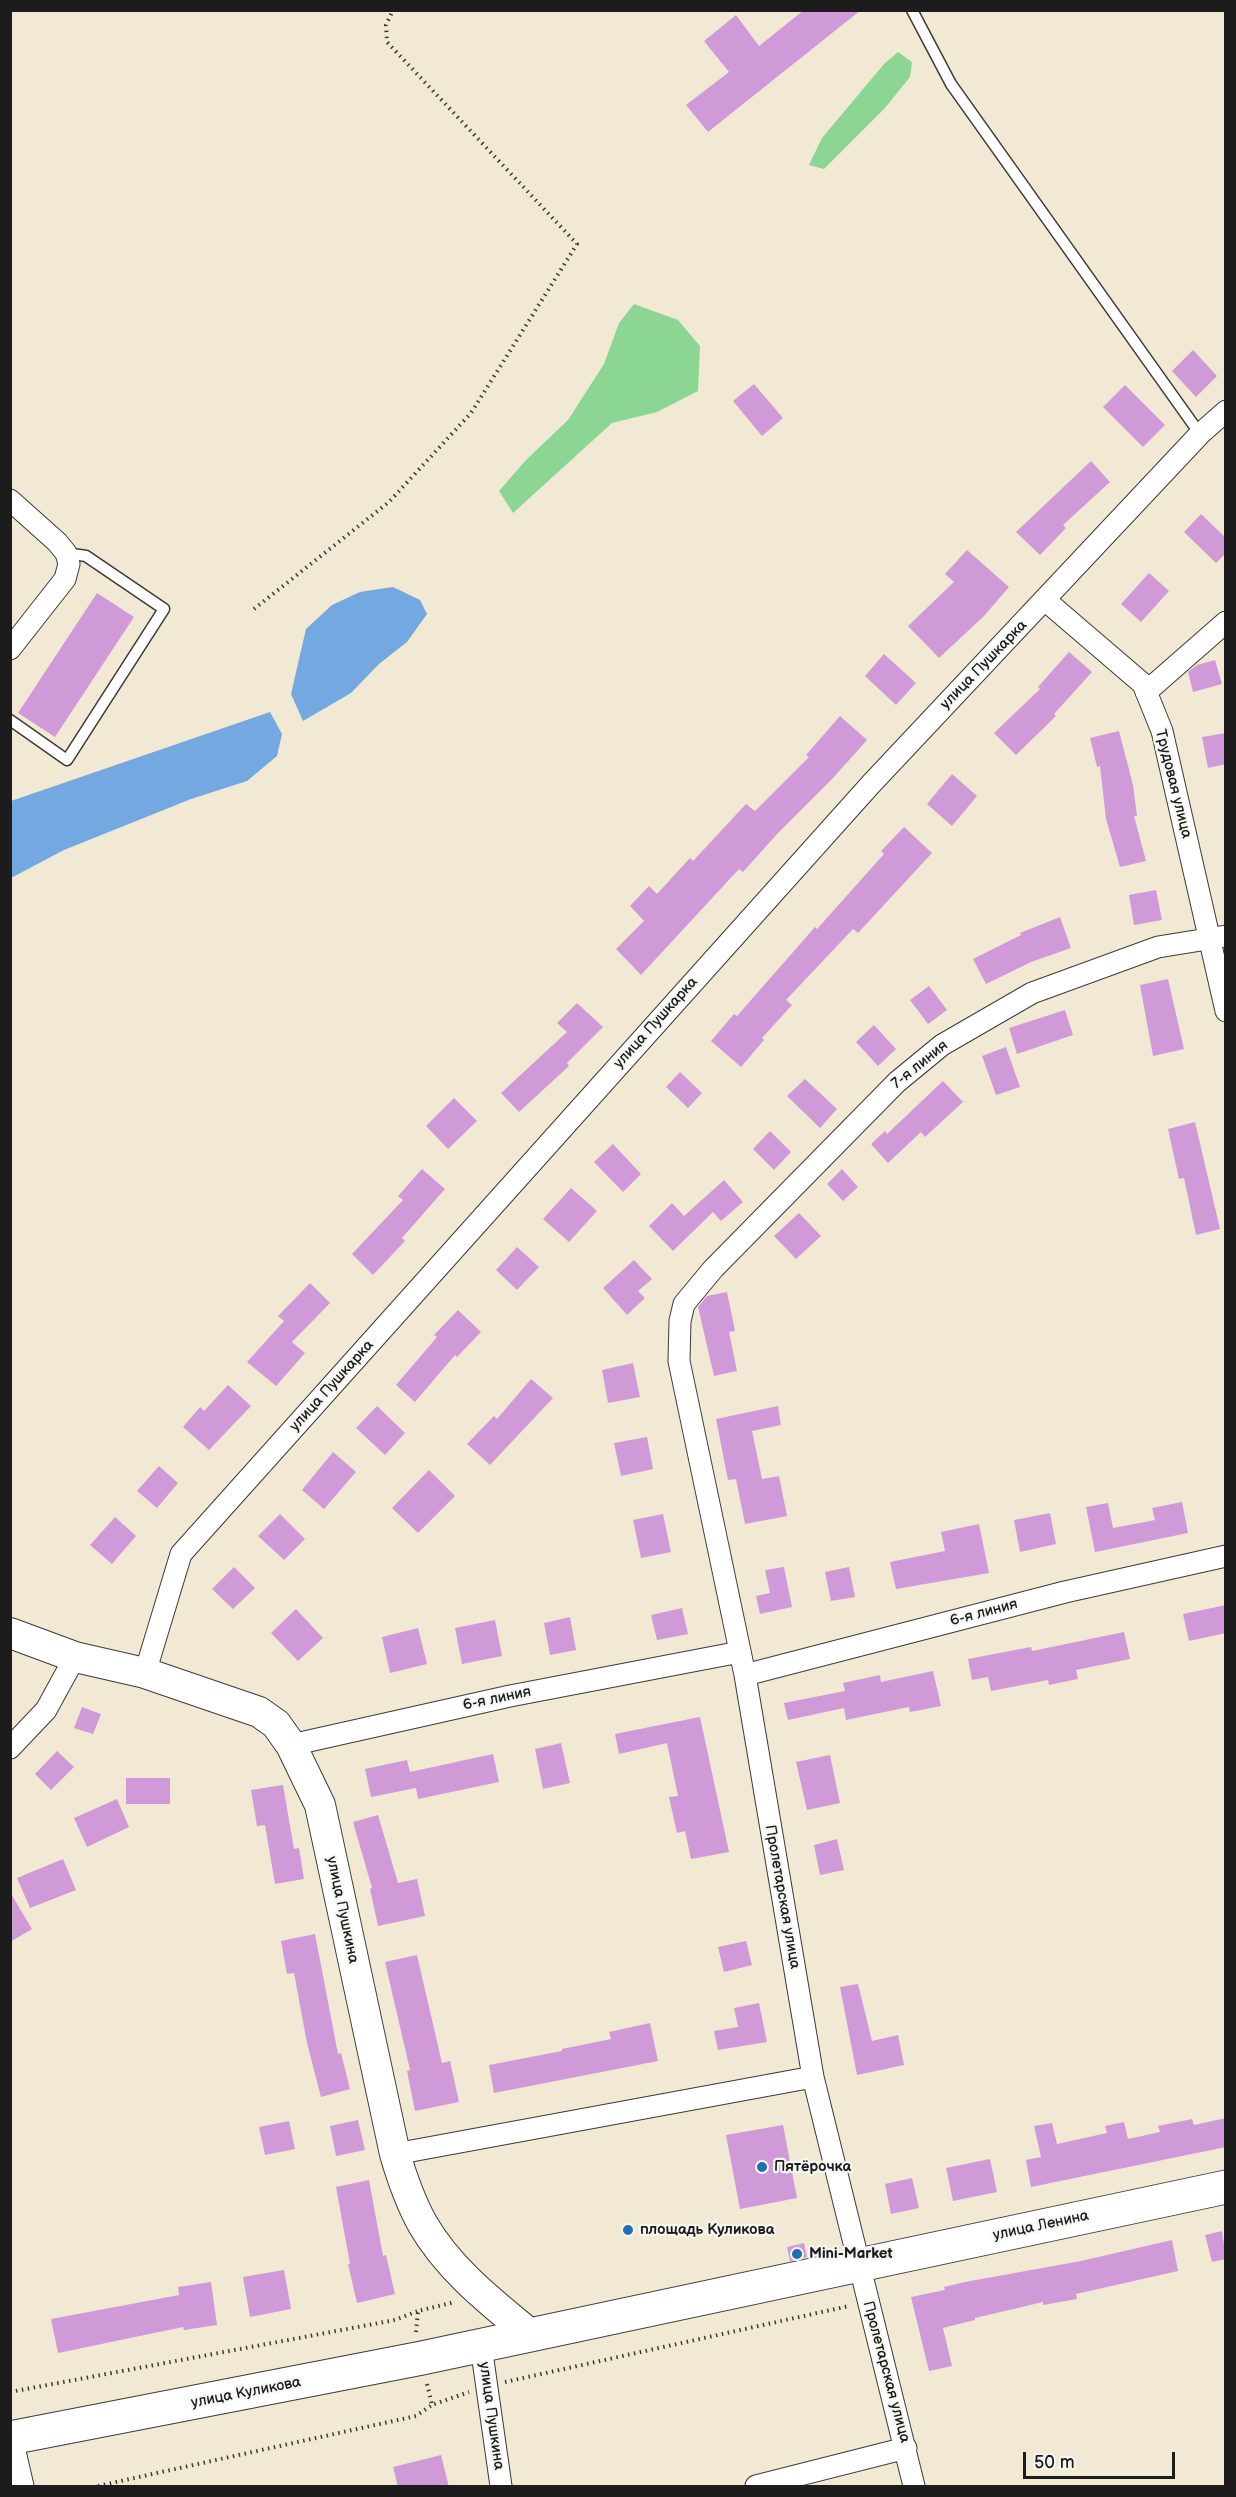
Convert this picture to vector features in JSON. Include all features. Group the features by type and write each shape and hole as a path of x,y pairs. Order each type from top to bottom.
{"main road":[{"name":"улица Ленина","path":"858,2265 1226,2187"},
{"path":"481,2346 858,2265"},
{"name":"улица Куликова","path":"11,2438 481,2346"}],"street":[{"name":"улица Пушкарка","path":"146,1673 182,1554 871,784 1200,434 1226,411"},
{"path":"10,500 57,542 66,553 69,564 65,579 10,649"},
{"name":"Трудовая улица","path":"1045,600 1143,684 1162,730 1218,937 1226,1011"},
{"path":"1146,692 1226,622"},
{"name":"7-я линия","path":"684,1304 713,1269 888,1090 942,1045 1032,993 1158,947 1218,937"},
{"name":"Пролетарская улица","path":"684,1304 680,1321 678,1361 745,1675 813,2077 914,2487"},
{"name":"6-я линия","path":"745,1675 1065,1592 1226,1556"},
{"name":"улица Пушкина","path":"10,1633 75,1657 146,1673 259,1712 276,1724 291,1744 320,1805 395,2154 412,2204 424,2226 452,2263 482,2295 531,2335"},
{"name":"6-я линия","path":"291,1744 510,1695 740,1652"},
{"path":"10,1749 46,1710 75,1657"},
{"path":"395,2154 813,2077"},
{"name":"улица Пушкина","path":"481,2346 501,2487"},
{"path":"11,2438 23,2487"},
{"path":"756,2487 906,2448"}],"lane":[{"path":"912,10 951,84 1200,434"},
{"path":"10,720 67,760 164,609 86,556 66,553"}],"path":[{"path":"254,609 389,502 471,413 577,244 387,42 386,25 393,10"},
{"path":"487,2386 867,2302"},
{"path":"10,2392 395,2320 418,2311"},
{"path":"98,2487 416,2416 432,2405"}],"green space":[{"path":"898,52 912,62 910,77 885,108 824,169 809,165 822,138 884,64"},
{"path":"634,304 678,320 700,346 698,391 657,412 612,423 513,513 499,491 526,460 568,420 604,364 619,323"}],"water":[{"path":"393,587 420,600 427,614 407,642 379,664 351,693 303,721 291,694 306,629 332,605 360,592"},
{"path":"270,712 282,734 277,756 247,781 191,799 64,850 11,878 11,801"}],"building":[{"path":"804,10 861,10 708,132 686,105 729,72 704,41 736,15 759,46"},
{"path":"1193,350 1217,376 1196,397 1172,371"},
{"path":"754,384 783,418 762,436 733,401"},
{"path":"1125,385 1165,425 1143,447 1103,407"},
{"path":"1091,461 1110,482 1063,525 1066,528 1040,555 1016,532"},
{"path":"1201,514 1226,538 1226,553 1216,563 1184,532"},
{"path":"967,550 1009,587 984,616 939,658 908,626 954,582 945,574"},
{"path":"1149,573 1169,591 1141,622 1121,604"},
{"path":"97,593 134,617 55,737 18,713"},
{"path":"1069,652 1092,672 1054,714 1056,716 1016,755 994,733 1040,689 1038,687"},
{"path":"884,654 916,683 896,705 865,676"},
{"path":"1215,660 1222,684 1193,692 1188,672 1197,665"},
{"path":"840,716 867,740 743,872 739,869 641,975 616,949 644,921 630,906 649,886 657,894 690,858 693,861 746,804 755,811 809,757 806,755"},
{"path":"1119,731 1133,785 1137,816 1134,816 1146,861 1120,867 1106,819 1100,766 1097,767 1090,738"},
{"path":"1226,733 1226,764 1208,768 1202,737"},
{"path":"952,774 977,796 952,826 927,804"},
{"path":"904,827 932,853 858,933 853,929 786,1000 792,1005 762,1038 764,1040 741,1067 711,1041 734,1014 737,1016 815,927 817,929 884,854 881,851"},
{"path":"1156,890 1162,920 1134,925 1129,895"},
{"path":"1060,917 1071,948 1031,962 986,984 973,959 1021,935 1020,933"},
{"path":"1168,979 1184,1049 1153,1056 1140,985"},
{"path":"929,986 947,1010 928,1024 910,1000"},
{"path":"577,1003 603,1027 567,1063 569,1066 519,1112 501,1093 567,1032 557,1023"},
{"path":"1065,1010 1073,1035 1017,1054 1009,1028"},
{"path":"874,1025 896,1049 878,1066 856,1042"},
{"path":"1006,1047 1020,1087 996,1095 982,1056"},
{"path":"680,1072 702,1093 688,1108 666,1087"},
{"path":"805,1079 837,1109 820,1128 787,1096"},
{"path":"943,1081 963,1102 925,1137 921,1132 888,1163 871,1144 885,1131 887,1134"},
{"path":"454,1098 477,1121 448,1149 426,1126"},
{"path":"1195,1122 1220,1229 1196,1235 1184,1178 1179,1179 1168,1129"},
{"path":"770,1131 791,1152 774,1170 753,1149"},
{"path":"613,1144 641,1174 623,1192 594,1162"},
{"path":"422,1169 445,1189 402,1238 405,1241 373,1275 352,1254 403,1200 398,1196"},
{"path":"842,1169 858,1187 843,1201 827,1184"},
{"path":"724,1180 743,1202 721,1221 713,1212 673,1251 649,1226 672,1203 684,1216"},
{"path":"571,1188 597,1211 569,1242 543,1219"},
{"path":"799,1213 821,1236 796,1259 774,1236"},
{"path":"517,1247 539,1267 517,1290 496,1270"},
{"path":"634,1260 652,1279 638,1291 645,1298 627,1315 603,1288"},
{"path":"310,1283 330,1303 292,1342 305,1353 276,1386 247,1362 284,1321 278,1316"},
{"path":"727,1292 735,1331 729,1332 737,1371 714,1376 698,1307 707,1296"},
{"path":"458,1310 481,1332 457,1357 455,1355 415,1402 396,1385 437,1337 434,1335"},
{"path":"633,1363 640,1397 608,1403 602,1370"},
{"path":"531,1379 553,1398 490,1465 467,1444 494,1416 497,1419"},
{"path":"228,1385 251,1406 209,1450 183,1427 200,1407 204,1411"},
{"path":"377,1406 405,1433 385,1455 356,1428"},
{"path":"778,1406 781,1425 752,1431 762,1479 779,1476 787,1516 745,1524 736,1479 728,1480 716,1419"},
{"path":"647,1437 653,1469 621,1476 614,1443"},
{"path":"333,1452 356,1472 324,1509 302,1490"},
{"path":"159,1466 178,1483 157,1508 137,1491"},
{"path":"429,1470 455,1496 418,1533 392,1508"},
{"path":"1182,1502 1188,1533 1095,1552 1086,1507 1108,1503 1113,1528 1155,1520 1152,1508"},
{"path":"1050,1513 1056,1544 1020,1552 1014,1520"},
{"path":"280,1514 305,1539 284,1560 258,1536"},
{"path":"663,1514 671,1552 641,1558 633,1520"},
{"path":"115,1517 136,1536 112,1564 90,1545"},
{"path":"979,1524 989,1573 896,1589 890,1562 945,1551 941,1532"},
{"path":"234,1567 255,1588 233,1609 212,1589"},
{"path":"784,1567 792,1607 760,1614 756,1596 770,1593 765,1570"},
{"path":"849,1567 855,1597 831,1601 825,1572"},
{"path":"1226,1605 1226,1633 1189,1641 1183,1614"},
{"path":"682,1608 688,1634 657,1640 651,1615"},
{"path":"296,1609 323,1638 298,1661 271,1633"},
{"path":"570,1617 576,1650 550,1655 544,1623"},
{"path":"495,1620 502,1656 462,1664 455,1628"},
{"path":"418,1628 427,1664 390,1673 382,1637"},
{"path":"1124,1632 1130,1659 1076,1670 1078,1679 1049,1685 1048,1680 991,1691 988,1677 972,1680 968,1659 1031,1647 1032,1651"},
{"path":"933,1671 941,1706 910,1712 909,1707 846,1720 844,1708 788,1720 784,1703 845,1691 843,1683 880,1675 881,1682"},
{"path":"82,1707 101,1714 93,1734 74,1728"},
{"path":"700,1717 729,1852 691,1859 685,1831 677,1833 669,1797 678,1796 667,1743 619,1754 615,1734"},
{"path":"561,1743 570,1783 543,1789 535,1749"},
{"path":"57,1751 74,1767 51,1790 35,1774"},
{"path":"493,1754 499,1782 418,1799 416,1788 371,1797 365,1769 407,1760 410,1772"},
{"path":"830,1755 840,1803 807,1810 796,1762"},
{"path":"126,1778 170,1778 170,1804 126,1804"},
{"path":"283,1785 294,1849 299,1848 304,1879 275,1884 265,1825 257,1826 251,1790"},
{"path":"117,1799 129,1827 87,1847 74,1818"},
{"path":"378,1815 398,1883 417,1879 425,1916 378,1926 370,1889 372,1888 353,1822"},
{"path":"837,1839 844,1870 820,1875 814,1845"},
{"path":"63,1859 76,1890 30,1908 17,1878"},
{"path":"10,1892 32,1929 10,1942"},
{"path":"315,1934 338,2054 341,2053 350,2089 321,2097 307,2043 294,1973 287,1974 281,1941"},
{"path":"746,1941 752,1965 724,1972 718,1947"},
{"path":"417,1955 442,2063 450,2061 459,2102 415,2111 407,2071 410,2070 385,1962"},
{"path":"858,1984 872,2041 898,2035 904,2065 857,2075 840,1987"},
{"path":"759,2003 767,2042 718,2050 714,2031 738,2027 734,2008"},
{"path":"650,2023 658,2061 494,2093 489,2065 611,2039 609,2032"},
{"path":"1226,2118 1226,2147 1031,2187 1026,2160 1041,2157 1034,2126 1052,2123 1057,2144 1107,2133 1105,2126 1124,2122 1128,2139 1160,2132 1158,2126 1192,2119 1194,2125"},
{"path":"358,2120 365,2150 336,2156 330,2126"},
{"path":"289,2121 295,2149 265,2155 259,2127"},
{"name":"Пятёрочка","path":"783,2125 797,2198 740,2209 726,2135"},
{"path":"990,2159 997,2192 953,2201 946,2168"},
{"path":"912,2178 919,2208 891,2214 885,2184"},
{"path":"369,2180 383,2256 386,2255 395,2294 357,2303 348,2264 350,2264 336,2187"},
{"path":"1222,2231 1226,2259 1212,2262 1205,2235"},
{"path":"1172,2240 1178,2271 1076,2294 1077,2299 1043,2305 1043,2302 943,2328 952,2366 929,2371 911,2297 945,2290 944,2287 965,2282 1081,2261"},
{"name":"Mini-Market","path":"804,2243 807,2257 790,2261 787,2247"},
{"path":"284,2270 291,2309 250,2317 243,2277"},
{"path":"211,2282 217,2325 184,2330 183,2327 58,2353 51,2319 179,2295 178,2287"},
{"path":"441,2455 449,2487 398,2487 393,2467"}],"place":[{"name":"Пятёрочка","path":"762,2167"},
{"name":"площадь Куликова","path":"628,2230"},
{"name":"Mini-Market","path":"797,2254"}]}
